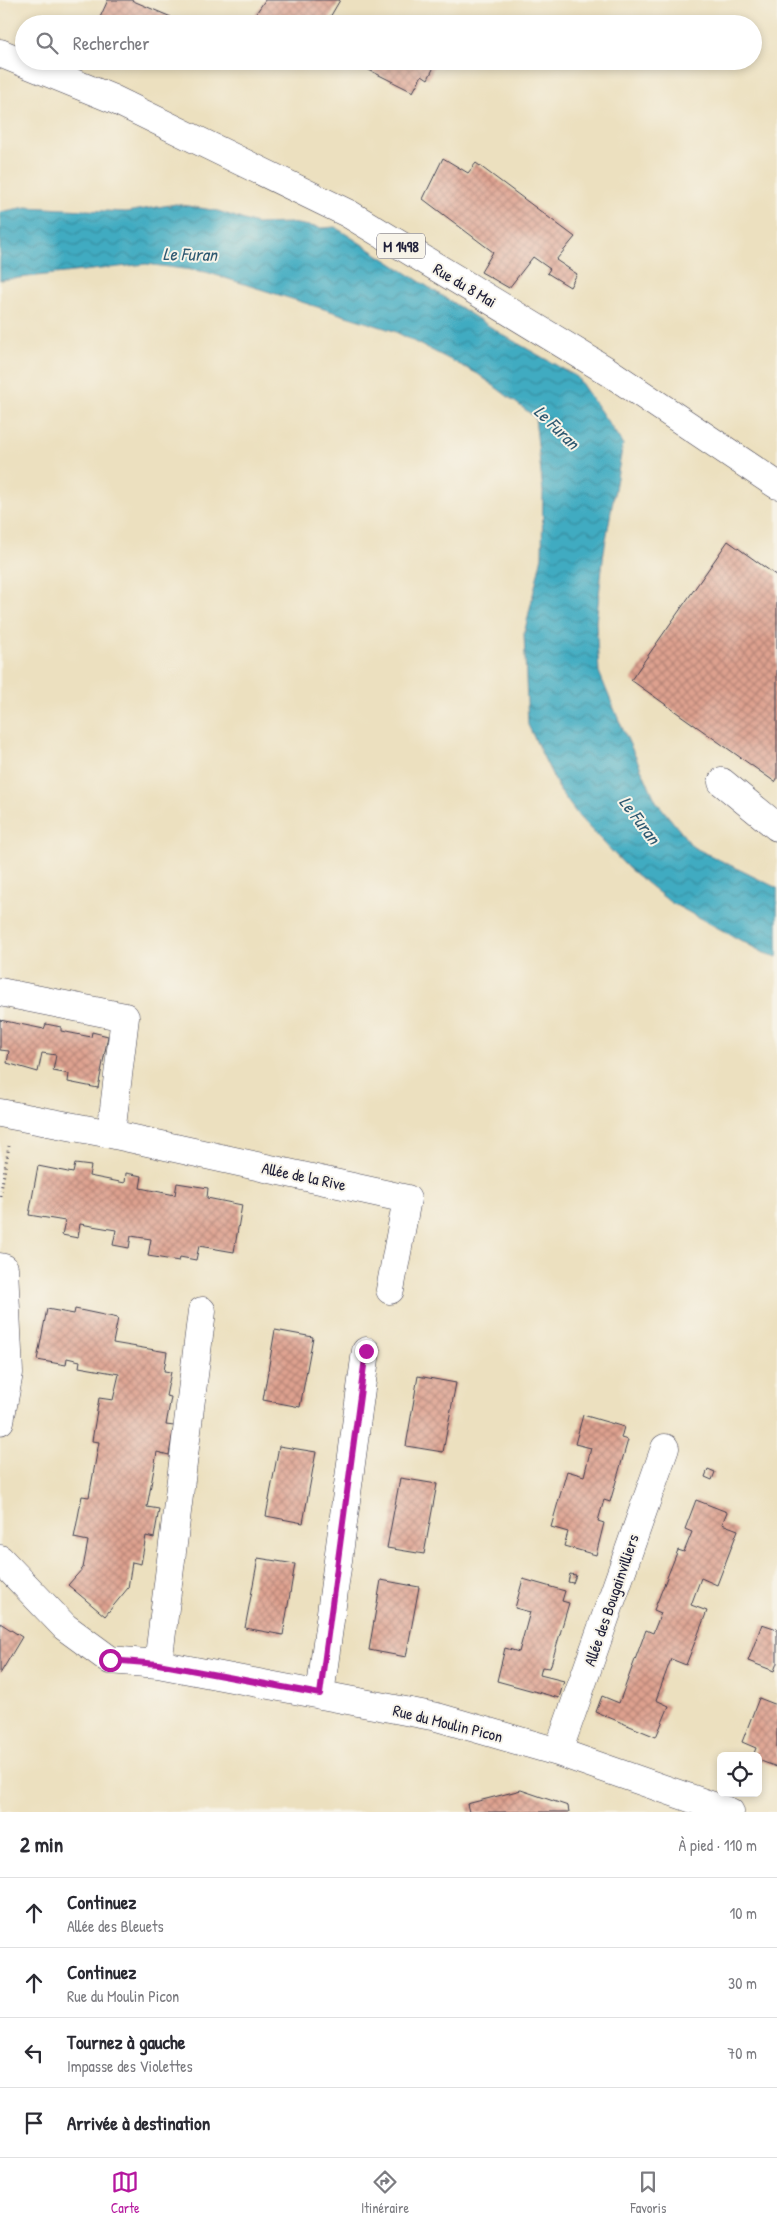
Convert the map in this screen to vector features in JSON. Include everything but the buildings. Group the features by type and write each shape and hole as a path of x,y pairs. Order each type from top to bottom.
{"street":[{"name":"Rue du 8 Mai","path":"0,53 15,59"},
{"name":"Rue du 8 Mai","path":"42,70 114,99 349,214 609,372 777,485"},
{"path":"722,782 777,827"},
{"path":"0,992 125,1017 110,1134"},
{"name":"Allée de la Rive","path":"7,1115 110,1134 407,1199 390,1290"},
{"path":"0,1267 4,1268 9,1373 0,1421"},
{"path":"158,1664 202,1311"},
{"path":"320,1694 366,1351"},
{"name":"Allée des Bougainvilliers","path":"558,1752 665,1448"},
{"name":"Rue du Moulin Picon","path":"0,1560 65,1627 110,1660 158,1664 437,1717 558,1752 730,1812"}],"path":[{"path":"0,1196 7,1115"}],"water":[{"name":"Le Furan","path":"176,204 218,211 256,224 291,223 322,228 335,227 503,335 577,377 623,444 604,551 596,622 599,672 656,801 693,847 777,888 777,957 764,953 670,902 628,868 580,818 560,791 528,725 524,634 542,556 543,492 535,417 478,374 394,331 206,272 146,264 0,280 0,212 26,207 126,212"}],"route":[{"path":"110,1660 158,1664 320,1694 366,1351"}]}
